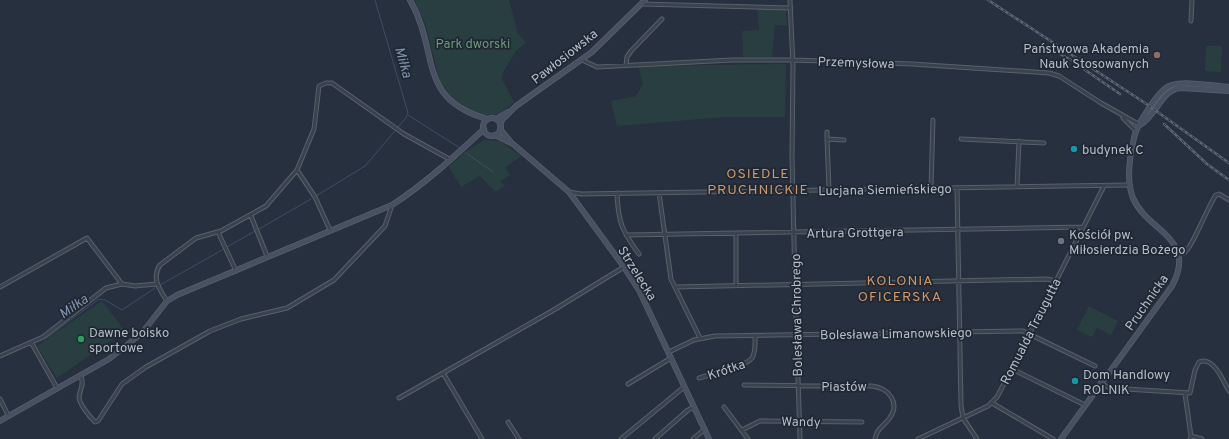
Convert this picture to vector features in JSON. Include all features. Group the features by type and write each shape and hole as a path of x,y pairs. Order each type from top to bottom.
{"street":[{"path":"410,0 424,31 438,86 453,103 471,114 487,120 496,119 500,127 495,135 488,134 471,143"},
{"name":"Pawłosiowska","path":"496,119 582,60 645,0"},
{"name":"Bolesława Chrobrego","path":"790,0 793,60 793,190 800,439"},
{"path":"1191,21 1192,0"},
{"path":"640,4 791,8"},
{"path":"626,65 627,57 662,19"},
{"name":"Przemysłowa","path":"582,60 597,67 793,60 912,64 1049,73 1059,76 1120,115"},
{"path":"167,301 156,284 157,269 160,265 196,238 218,232 251,216 266,206 297,170 314,129 319,86 326,83 332,83 404,134 451,160"},
{"name":"Pruchnicka","path":"1061,439 1100,383 1172,286 1178,273 1179,264 1177,252 1170,239 1140,208 1134,200 1129,185 1132,151 1136,131 1150,107 1166,87 1179,84 1229,87"},
{"name":"Pruchnicka","path":"1140,125 1151,116 1167,93 1174,89 1181,88 1229,91"},
{"name":"Pawłosiowska","path":"500,127 511,110"},
{"path":"471,114 488,134"},
{"path":"1120,115 1140,125"},
{"path":"1120,115 1136,131"},
{"path":"0,421 80,374 109,359 130,344 142,333 167,301 267,256 392,205 413,192 471,143 484,128 487,120"},
{"path":"931,188 933,120"},
{"name":"Strzelecka","path":"500,127 513,144 569,192 624,266 639,290 709,439"},
{"path":"827,132 829,190"},
{"name":"Strzelecka","path":"495,135 513,144"},
{"path":"827,139 844,140"},
{"path":"961,139 1044,143"},
{"path":"1017,187 1019,141"},
{"path":"297,170 315,197 330,230"},
{"name":"Lucjana Siemieńskiego","path":"569,192 581,194 1129,185"},
{"name":"Romualda Traugutta","path":"992,403 1012,369 1104,186"},
{"path":"957,188 961,405 963,418 977,439"},
{"path":"617,193 618,215 626,235 639,254"},
{"path":"659,193 671,279 700,338"},
{"path":"578,204 581,194"},
{"path":"1177,252 1184,253 1189,247 1216,195 1219,194 1229,200"},
{"path":"80,374 83,384 79,398 80,402 91,419 95,422 98,421 122,384 146,367 210,331 241,319 287,308 334,280 385,226 392,205"},
{"path":"251,216 267,256"},
{"name":"Artura Grottgera","path":"626,235 1083,227"},
{"path":"218,232 236,271"},
{"path":"736,234 736,285"},
{"path":"0,287 87,238 122,284"},
{"path":"399,398 552,311 624,266"},
{"path":"674,287 959,280 1047,279 1056,281"},
{"path":"0,356 43,337 106,288 122,284 135,286 156,284"},
{"name":"Bolesława Limanowskiego","path":"669,352 700,338 715,336 1023,331 1095,366"},
{"name":"Krótka","path":"699,378 743,364 751,359 754,353 755,336"},
{"path":"32,343 57,388"},
{"path":"628,384 671,358"},
{"path":"1100,383 1110,388 1185,394 1190,393 1195,370 1202,361 1208,361 1212,363 1229,391"},
{"path":"1012,369 1085,405"},
{"path":"442,373 482,439"},
{"name":"Piastów","path":"744,385 872,386 885,389 891,395 893,401 891,415 877,432 875,439"},
{"path":"621,439 684,387"},
{"path":"1185,394 1190,438 1202,439"},
{"path":"0,399 8,415"},
{"path":"918,439 923,438 992,403 1053,439"},
{"path":"724,407 748,439"},
{"path":"655,439 688,410 694,408"},
{"name":"Wandy","path":"742,430 760,420 862,422"},
{"path":"508,422 519,439"},
{"path":"693,439 705,429"}],"green space":[{"name":"Park dworski","path":"414,0 509,0 518,33 526,43 516,51 503,72 502,79 514,102 499,114 485,116 471,112 453,99 440,82 426,26"},
{"path":"757,8 786,9 787,26 775,25 772,57 743,57 742,31 759,30"},
{"path":"1206,46 1222,46 1221,72 1205,71"},
{"path":"786,64 785,117 725,117 617,126 611,101 636,96 643,84 638,66"},
{"path":"485,140 500,141 522,156 505,167 510,175 501,181 505,186 495,192 480,176 461,187 449,167 466,151"},
{"name":"Dawne boisko sportowe","path":"102,301 125,331 57,378 37,346"},
{"path":"1089,306 1118,321 1111,335 1097,328 1092,337 1077,330"}],"waterway":[{"name":"Miłka","path":"375,0 408,113 406,118 398,127"},
{"path":"408,115 460,148"},
{"name":"Miłka","path":"316,196 365,166 395,131"},
{"path":"466,153 493,172"},
{"name":"Miłka","path":"259,229 311,199"},
{"name":"Miłka","path":"227,247 255,231"},
{"name":"Miłka","path":"160,285 224,249"},
{"name":"Miłka","path":"34,343 48,337 99,299 105,300 122,310 155,288"},
{"name":"Miłka","path":"10,353 31,344"}],"railway":[{"path":"988,0 1145,103 1229,163"},
{"path":"1053,50 1080,65"},
{"path":"1075,63 1120,94"},
{"path":"1164,124 1207,164 1229,180"}],"place":[{"name":"Państwowa Akademia Nauk Stosowanych","path":"1157,55"},
{"name":"budynek C","path":"1074,149"},
{"name":"Kościół pw. Miłosierdzia Bożego","path":"1061,241"},
{"name":"Dawne boisko sportowe","path":"81,339"},
{"name":"Dom Handlowy ROLNIK","path":"1075,381"}],"district":[{"name":"OSIEDLE PRUCHNICKIE","path":"758,182"},
{"name":"KOLONIA OFICERSKA","path":"900,288"}]}
